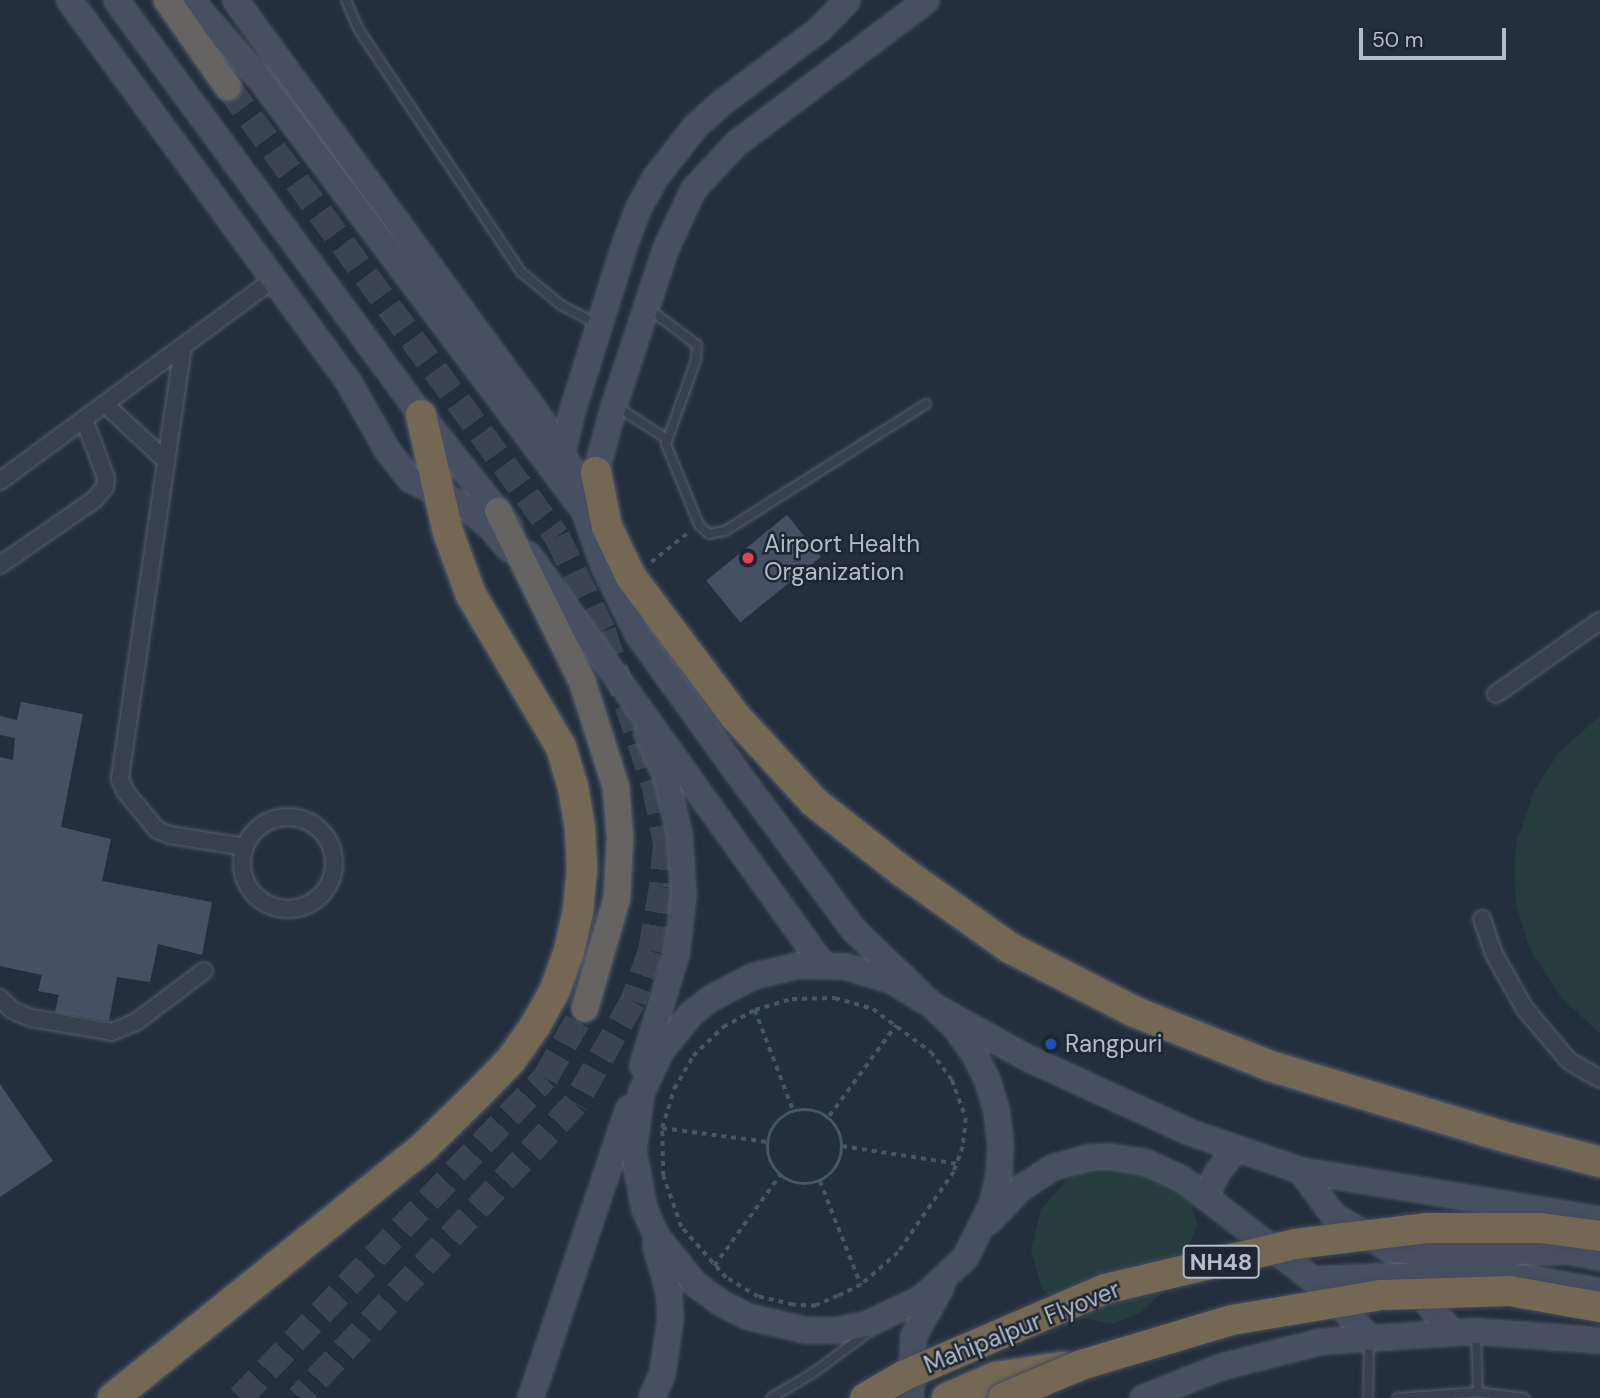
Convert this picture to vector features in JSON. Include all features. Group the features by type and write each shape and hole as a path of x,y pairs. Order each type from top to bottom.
{"highway":[{"path":"167,0 228,87"},
{"path":"114,1398 435,1137 519,1049 555,990 569,951 578,911 582,869 580,828 573,787 561,747 471,595 448,532 421,415"},
{"path":"590,493 631,577 734,716 814,802 903,872 1010,948 1135,1012 1270,1066 1502,1136 1600,1162"},
{"path":"498,511 582,681 616,787 621,838 617,898 585,1008"},
{"name":"Mahipalpur Flyover","path":"865,1398 903,1376 1105,1289 1295,1244 1428,1228 1540,1228 1600,1236"},
{"name":"NH48","path":"1003,1398 1081,1365 1232,1320 1382,1295 1510,1292 1600,1307"},
{"path":"947,1398 996,1377 1081,1365"}],"main road":[{"path":"69,0 349,383 387,450 410,479 467,508 492,528 526,570"},
{"path":"116,0 421,415 498,511 822,964"},
{"path":"191,0 260,79 556,477 590,493"},
{"path":"235,0 331,128 590,493 603,565 638,635 853,929 954,1026 973,1052 987,1080 996,1110 1000,1141 999,1172 992,1203 965,1257 945,1279 922,1298 894,1314 866,1324 836,1330 806,1330 747,1316 695,1284 663,1245 644,1209"},
{"path":"556,477 600,326 639,206 674,150 722,102 819,30 847,0"},
{"path":"590,493 645,306 677,218 693,189 713,165 760,123 926,0"},
{"path":"530,1398 676,954 684,894 679,834 666,779 626,689"},
{"path":"651,1398 666,1354 670,1318 668,1290 636,1180 635,1122 650,1070 675,1030 710,998 752,976 798,965 822,964 869,972 912,991 1026,1057 1190,1132 1300,1170 1600,1219"},
{"path":"1205,1197 1216,1173 1236,1148"},
{"path":"980,1230 1035,1177 1070,1161 1108,1156 1146,1162 1181,1178 1312,1279 1335,1299 1368,1338"},
{"path":"1300,1170 1333,1215 1390,1249 1418,1253 1567,1251 1600,1257"},
{"path":"1312,1279 1405,1274 1500,1274 1600,1290"},
{"path":"1405,1274 1451,1332"},
{"path":"910,1398 913,1336 945,1279"},
{"path":"1142,1398 1219,1367 1321,1341 1476,1331 1600,1340"}],"street":[{"path":"0,481 273,279"},
{"path":"183,346 120,779 125,791 157,830 170,835 245,847"},
{"path":"105,404 165,460"},
{"path":"0,565 94,499 105,487 106,478 84,419"},
{"path":"1496,694 1600,621"},
{"path":"283,816 301,818 317,826 329,840 334,857 333,875 325,891 311,903 294,908 276,907 260,899 248,885 243,868 245,847 252,834 266,822 283,816"},
{"path":"1482,919 1494,954 1525,1009 1569,1061 1600,1079"},
{"path":"0,998 12,1010 31,1018 111,1032 136,1022 204,971"}],"lane":[{"path":"346,0 359,30 522,272 561,305 600,326"},
{"path":"645,306 697,345 696,359 666,438"},
{"path":"614,404 666,438 699,525 709,534 718,535 926,404"},
{"path":"771,1398 813,1373 894,1314"},
{"path":"1476,1331 1478,1392"},
{"path":"1368,1338 1368,1398"},
{"path":"1397,1398 1478,1392 1525,1398"}],"path":[{"path":"631,577 699,525"},
{"path":"835,998 873,1009 931,1052 952,1080 966,1118 958,1164 930,1210 898,1253 861,1285 816,1306 793,1305 758,1297 726,1278 681,1227 663,1176 662,1128 674,1089 693,1056 723,1027 755,1010 792,999 835,998"},
{"path":"755,1010 794,1112"},
{"path":"829,1116 896,1025"},
{"path":"811,1110 829,1116 839,1133 842,1146 836,1168 820,1181 800,1184 780,1175 769,1154 773,1129 780,1119 794,1112 811,1110"},
{"path":"662,1128 769,1142"},
{"path":"842,1146 958,1164"},
{"path":"714,1266 780,1175"},
{"path":"820,1181 861,1285"}],"green space":[{"path":"1600,716 1600,1034 1561,997 1530,950 1516,904 1514,863 1517,841 1534,791 1559,752"},
{"path":"1123,1163 1173,1181 1191,1201 1197,1225 1187,1252 1168,1287 1141,1312 1113,1324 1072,1316 1042,1289 1031,1250 1041,1209 1068,1179 1094,1165"}],"building":[{"path":"787,515 821,557 740,622 706,580"},
{"path":"21,702 83,714 61,827 111,839 102,881 212,902 202,955 158,944 150,982 117,977 109,1021 55,1012 59,995 38,991 42,975 0,966 0,757 13,760 15,738 0,735 0,716 17,720"},
{"path":"0,1084 53,1161 0,1197"}],"tunnel":[{"path":"228,87 557,537 603,631 655,787 666,844 651,951 633,1001 575,1104 299,1398"},
{"path":"240,1398 545,1078 585,1008"}],"place":[{"name":"Airport Health Organization","path":"748,558"},
{"name":"Rangpuri","path":"1051,1044"}]}
